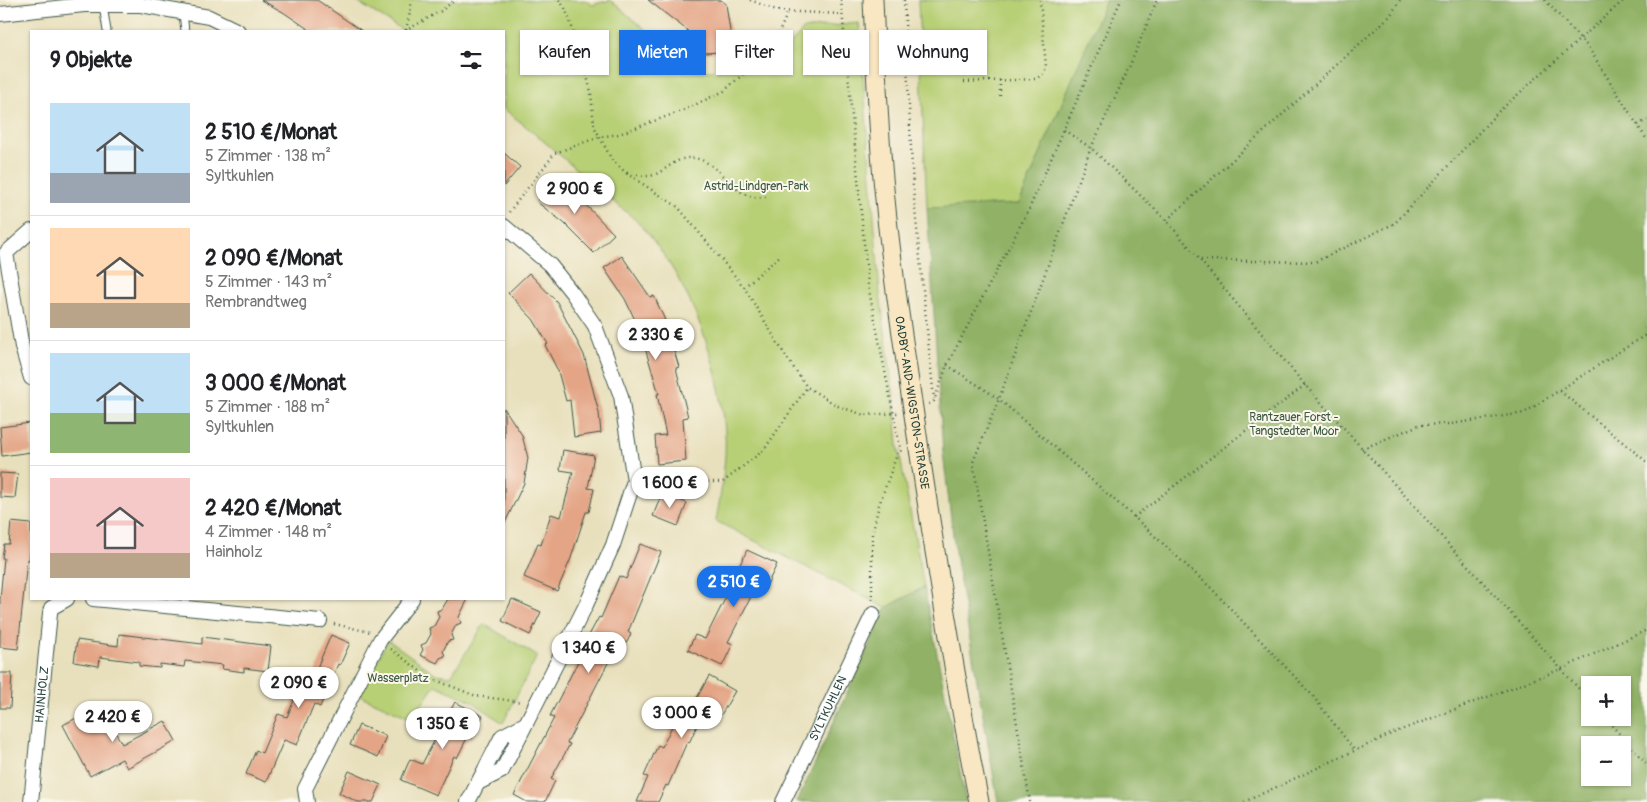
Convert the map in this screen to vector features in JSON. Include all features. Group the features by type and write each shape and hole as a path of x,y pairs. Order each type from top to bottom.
{"main road":[{"name":"OADBY-AND-WIGSTON-STRASSE","path":"873,0 885,200 897,292 935,556 979,802"}],"street":[{"path":"0,14 83,3 141,5 209,17 236,30"},
{"path":"468,802 502,736 525,724 586,605 609,553 634,481 621,396 595,326 574,294 550,265 505,227"},
{"path":"30,231 6,253 22,347 30,375"},
{"name":"HAINHOLZ","path":"31,802 50,612 51,608 66,600"},
{"path":"104,600 320,621"},
{"path":"307,802 305,789 382,638 411,600"},
{"name":"SYLTKUHLEN","path":"783,802 873,614"}],"lane":[{"path":"103,5 107,30"},
{"path":"183,12 185,30"}],"path":[{"path":"406,30 412,8 411,0"},
{"path":"408,30 455,0"},
{"path":"559,0 566,8 580,49 591,92 594,126 612,160 626,173 678,207 744,287 785,355 807,386 838,406 864,415 893,413"},
{"path":"750,0 779,11 842,14"},
{"path":"841,0 868,285 900,448 879,505 872,534 871,593 873,614"},
{"path":"904,0 913,189 934,401 947,365 1029,209 1121,0"},
{"path":"964,82 1036,79 1044,73 1046,67 1040,0"},
{"path":"1030,802 973,462 999,399 1091,148 1128,70 1157,0"},
{"path":"1167,221 1390,16 1400,0"},
{"path":"1544,0 1588,48 1647,140"},
{"path":"1201,260 1316,262 1395,223 1497,113 1624,0"},
{"path":"505,217 555,153 599,137 619,134 684,110 724,91 760,59 778,35 788,12"},
{"path":"1000,80 1000,98"},
{"path":"1638,125 1647,120"},
{"path":"1064,130 1091,148 1167,221 1305,385 1581,691"},
{"path":"626,173 647,176 656,174 676,162 688,158 699,160 716,169 739,190 750,197 769,197"},
{"path":"744,287 781,255"},
{"path":"1362,449 1419,425 1451,424 1524,414 1647,334"},
{"path":"947,365 999,399 1134,517 1211,588 1312,695 1355,751"},
{"path":"1134,517 1305,385"},
{"path":"634,481 723,482 764,450 807,386"},
{"path":"1560,391 1647,462"},
{"path":"320,621 382,638 428,677 476,696 535,704"},
{"path":"1244,802 1251,801 1393,733 1561,669 1647,630"},
{"path":"1612,726 1647,764"}],"green space":[{"name":"Astrid-Lindgren-Park","path":"354,0 586,0 592,5 610,0 646,30 619,30 619,75 706,75 706,71 716,70 716,75 793,75 793,41 803,30 803,75 863,75 880,295 894,398 898,446 924,587 886,608 716,521 723,476 725,431 717,378 700,324 676,274 645,230 542,139 505,110 505,30 402,30"},
{"path":"918,0 1106,0 1019,204 927,208 921,75 987,75 987,30 919,30"},
{"name":"Rantzauer Forst - Tangstedter Moor","path":"1106,0 1647,0 1647,802 998,802 956,559 943,453 927,208 1019,204"},
{"name":"Astrid-Lindgren-Park","path":"859,23 860,30 803,30 804,29"},
{"path":"924,587 966,802 797,802 886,608"},
{"name":"Wasserplatz","path":"484,624 537,656 503,723 472,701 435,685 412,719 359,695 388,640 436,674 451,676"}],"building":[{"path":"261,0 317,0 361,30 310,30"},
{"path":"648,0 721,0 726,4 730,30 716,30 716,52 706,53 706,30 687,30"},
{"path":"505,154 520,167 505,185"},
{"path":"555,178 579,198 614,234 594,253 564,223 537,202"},
{"path":"622,256 650,297 654,296 664,318 679,367 676,368 688,417 683,418 686,461 657,464 655,436 666,435 657,394 659,394 645,348 648,347 625,299 604,268"},
{"path":"529,273 557,302 584,355 599,413 601,433 574,437 570,400 566,401 558,371 545,345 548,344 533,319 508,293"},
{"path":"505,410 522,435 528,458 524,483 505,523"},
{"path":"30,423 30,452 2,456 0,427"},
{"path":"563,450 594,455 588,488 594,489 589,512 586,512 571,558 557,591 524,577 538,544 541,545 551,514 561,517 573,472 560,470"},
{"path":"0,473 18,474 15,498 0,497"},
{"path":"662,493 687,503 678,526 653,516"},
{"path":"11,522 30,524 30,553 29,560 27,560 18,649 0,647 0,599 4,558 2,558 4,544 9,544"},
{"path":"640,544 661,552 628,632 631,634 620,656 613,653 567,743 570,744 551,779 555,781 545,802 527,802 514,795 554,718 550,716 589,640 587,639 599,617 601,618 619,576 626,579"},
{"path":"747,550 777,564 765,589 757,585 728,642 733,644 722,666 688,650 695,635 705,639 737,575 735,575"},
{"path":"512,599 541,612 530,635 502,621"},
{"path":"447,600 468,600 459,617 461,623 456,625 451,635 453,640 448,641 443,651 445,656 440,658 437,663 420,655 423,650 421,645 426,643 431,634 429,628 434,626 439,617 437,611 442,609"},
{"path":"119,634 202,644 202,637 271,646 268,671 244,668 244,672 222,669 223,665 185,661 184,667 160,664 160,668 139,666 139,662 100,657 99,666 74,662 77,640 118,646"},
{"path":"331,635 350,643 340,665 338,664 320,707 314,704 297,745 284,740 266,782 246,774 256,750 262,753 278,714 287,717 305,674 313,677"},
{"path":"0,673 12,673 10,708 0,708"},
{"path":"709,676 735,691 721,715 706,706 689,743 687,742 668,786 666,785 658,802 637,802 648,777 644,776 658,745 662,747 679,712 687,716"},
{"path":"455,702 483,716 471,738 468,736 457,758 454,756 436,795 401,780 410,759 422,764"},
{"path":"103,710 122,744 165,721 176,741 127,768 122,759 90,776 63,725 82,715 85,720"},
{"path":"359,725 386,736 378,757 350,745"},
{"path":"349,771 381,785 373,802 358,802 339,793"}]}
